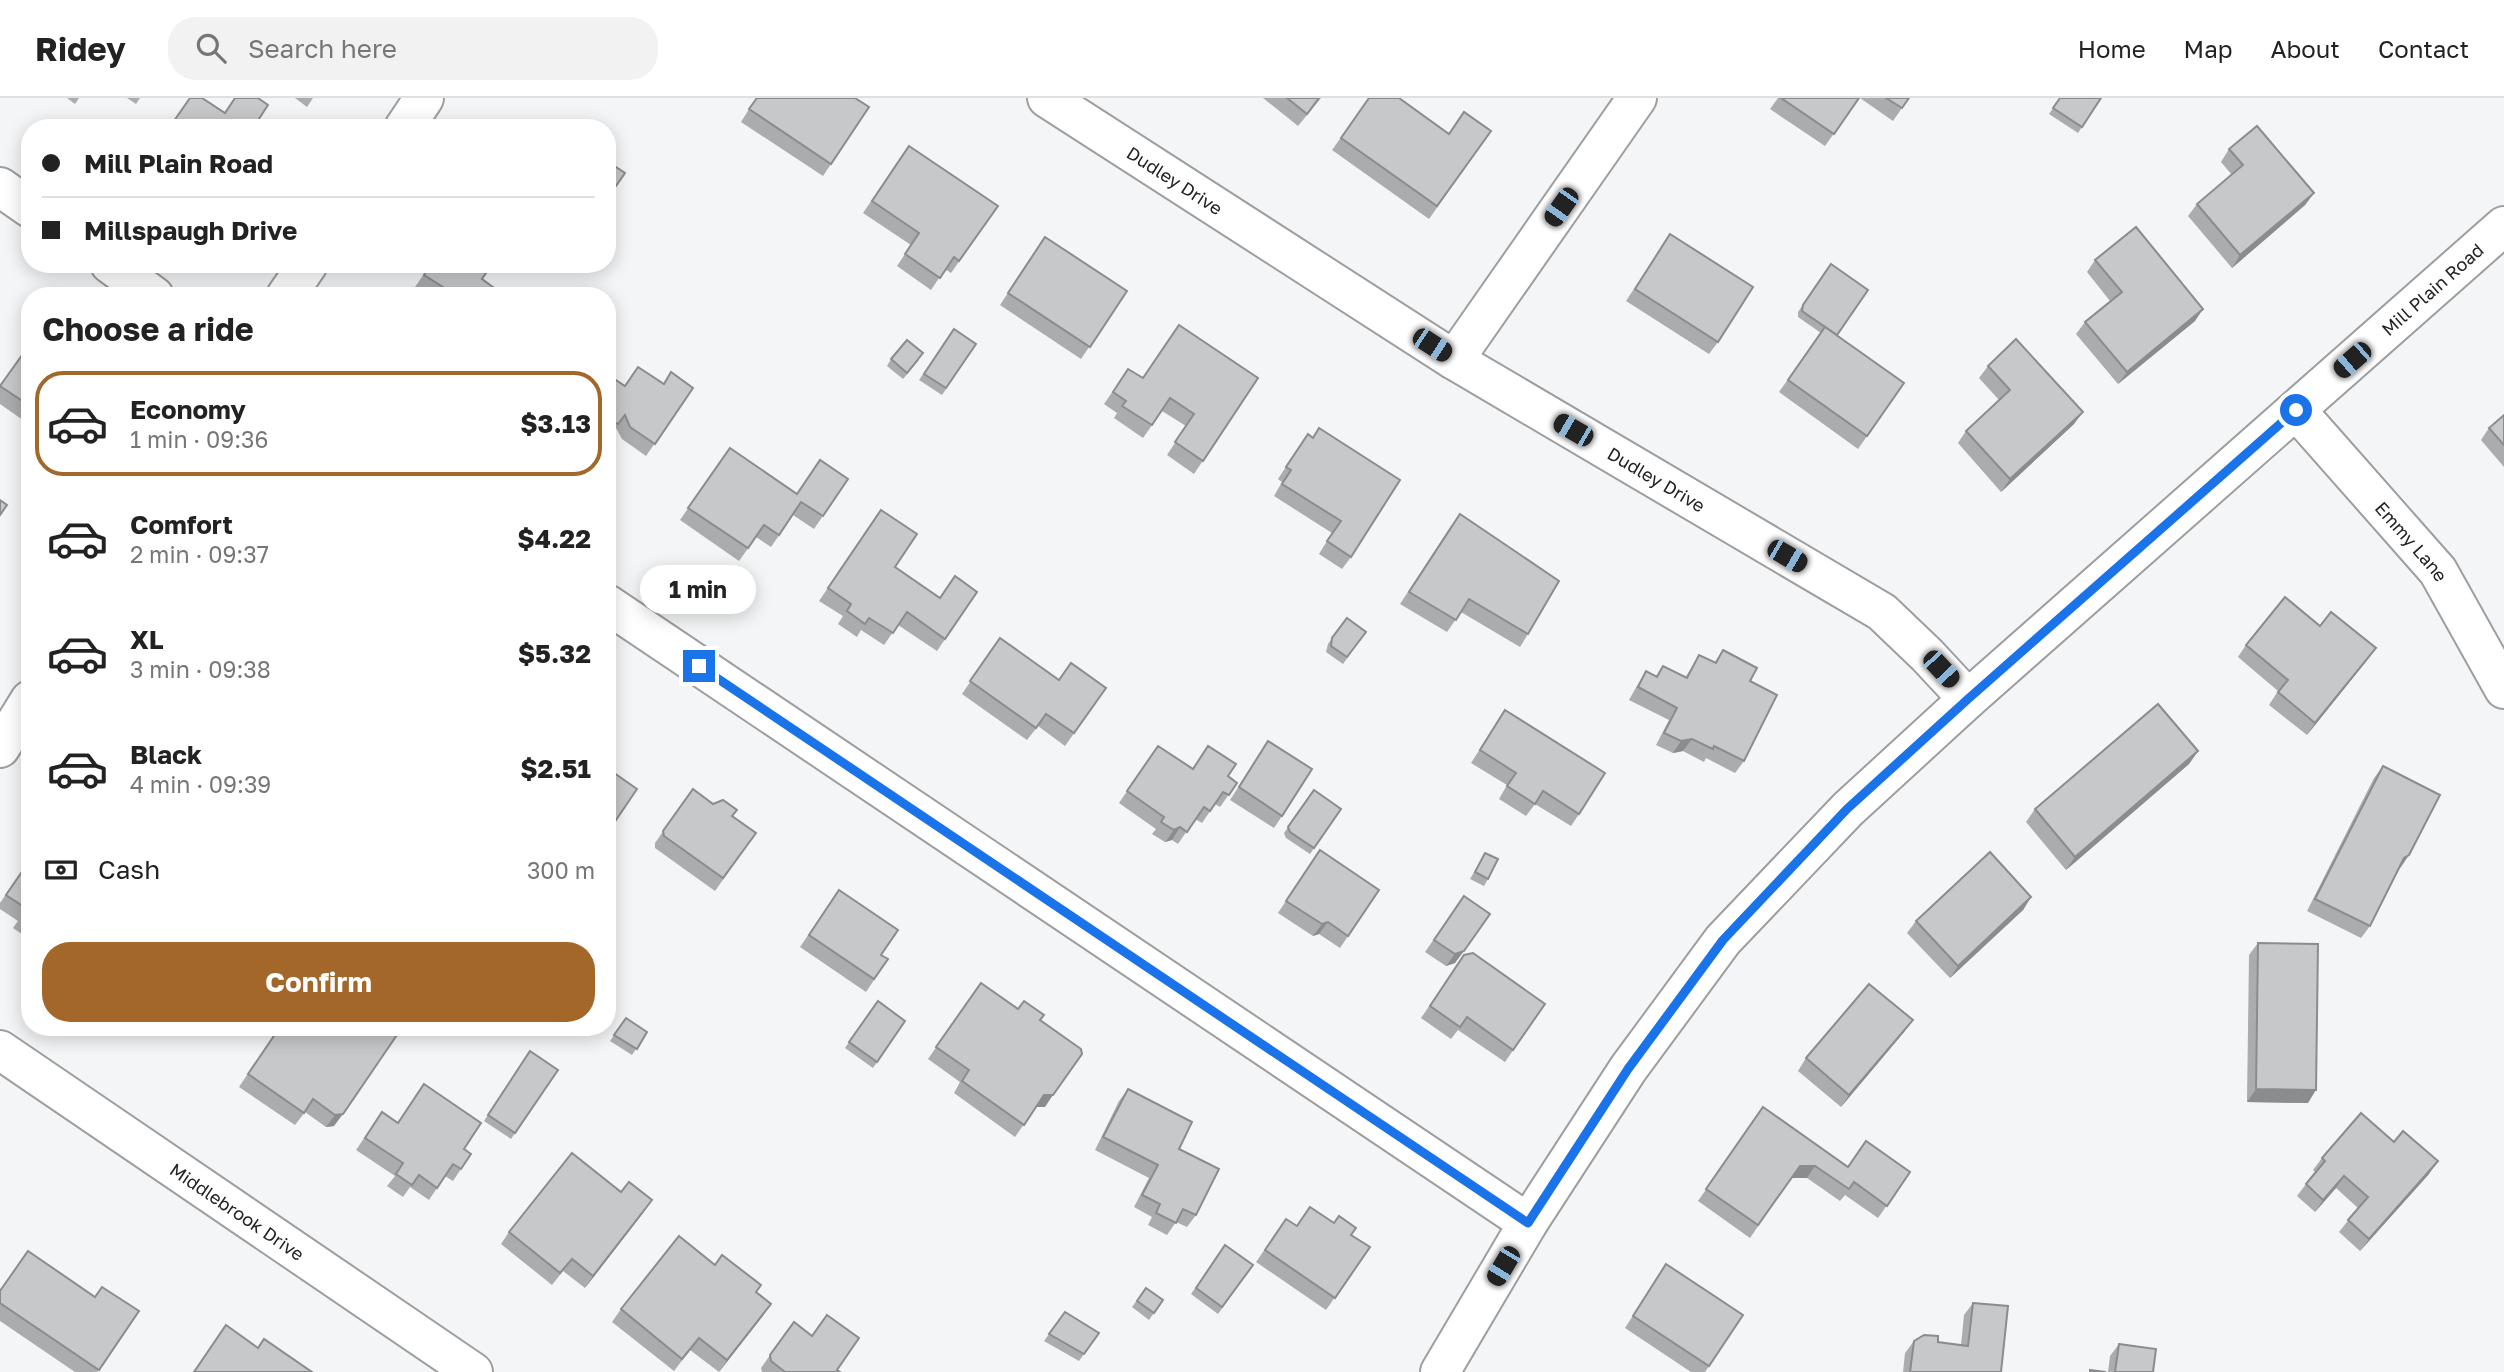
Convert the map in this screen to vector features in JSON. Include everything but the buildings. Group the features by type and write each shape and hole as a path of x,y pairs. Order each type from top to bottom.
{"street":[{"path":"410,119 424,98"},
{"name":"Dudley Drive","path":"1048,98 1454,360 1882,612 1968,699"},
{"path":"1454,360 1637,98"},
{"path":"0,187 21,202"},
{"name":"Mill Plain Road","path":"1440,1372 1528,1223 1628,1069 1723,940 1847,809 2504,226"},
{"path":"122,273 142,287"},
{"name":"Emmy Lane","path":"2296,410 2438,571 2504,689"},
{"path":"616,610 1528,1223"},
{"path":"0,748 21,714"},
{"name":"Middlebrook Drive","path":"0,1050 474,1372"}],"route":[{"path":"699,666 1528,1223 1628,1069 1723,940 1847,809 2296,410"}]}
